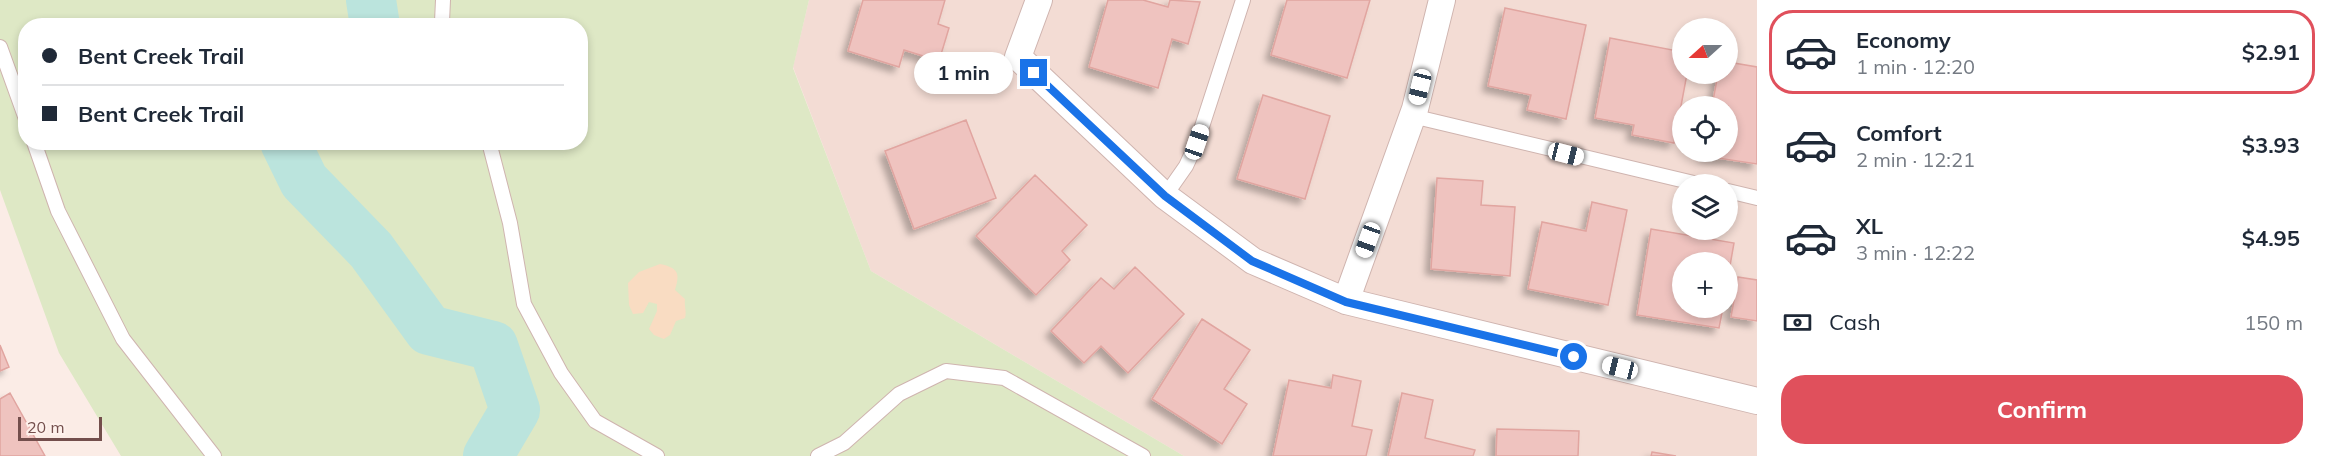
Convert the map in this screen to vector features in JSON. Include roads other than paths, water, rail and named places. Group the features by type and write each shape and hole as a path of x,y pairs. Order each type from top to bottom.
{"street":[{"path":"1038,0 1018,57 1165,196 1252,261 1346,302 1757,401"},
{"path":"1346,302 1412,117 1442,0"}],"lane":[{"path":"441,18 443,0"},
{"path":"1165,196 1186,166 1197,142 1243,0"},
{"path":"0,47 18,98"},
{"path":"1412,117 1672,178"},
{"path":"37,150 58,211 123,339 214,456"},
{"path":"491,150 510,223 524,304 545,344 561,373 595,421 657,456"},
{"path":"1738,193 1757,198"},
{"path":"818,456 844,444 899,394 946,371 1004,378 1143,456"}],"waterway":[{"path":"371,0 374,18"},
{"path":"289,150 304,181 371,250 429,330 493,346 515,410 488,456"}]}
